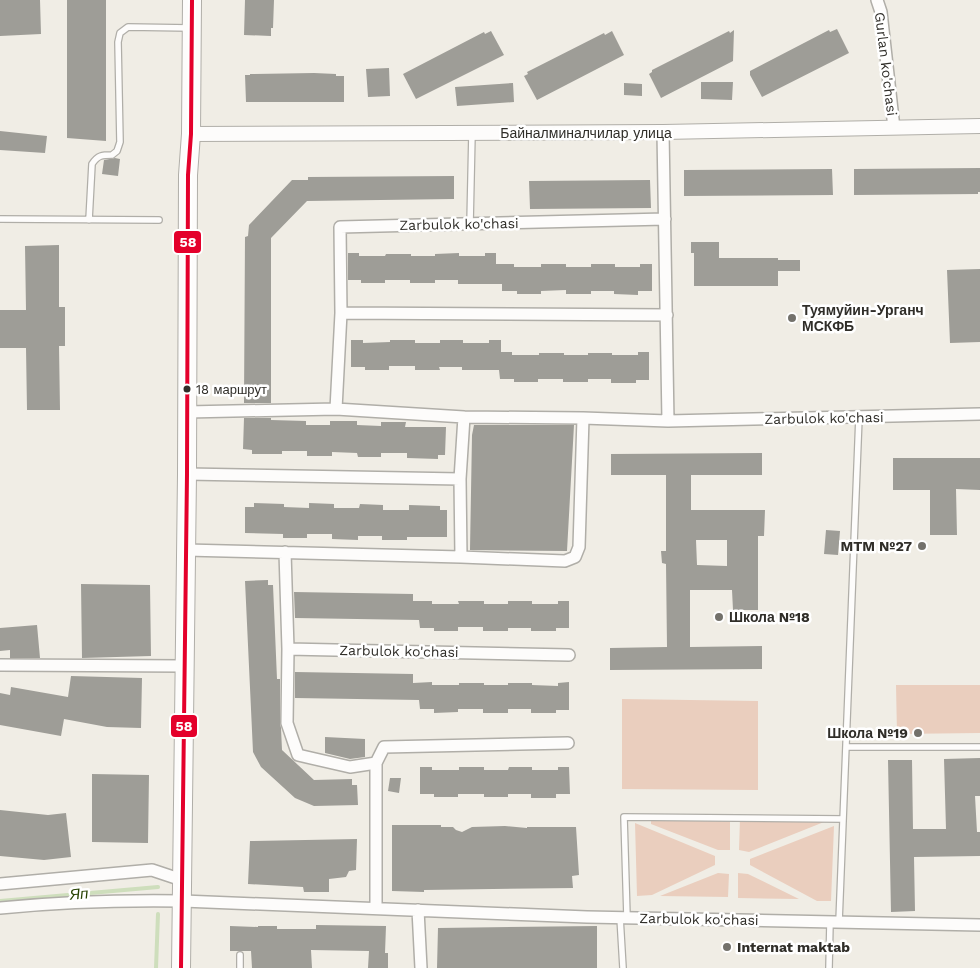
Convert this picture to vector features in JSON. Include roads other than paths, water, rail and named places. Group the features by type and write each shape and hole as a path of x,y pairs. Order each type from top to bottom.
{"main road":[{"path":"181,968 188,412 188,175 191,134 192,0"}],"street":[{"name":"Gurlan ko'chasi","path":"877,0 894,128"},
{"name":"Байналминалчилар улица","path":"191,134 663,132 980,126"},
{"path":"663,132 668,421"},
{"name":"Zarbulok ko'chasi","path":"665,219 340,227 341,313 336,410 464,417 668,421 980,414"},
{"path":"341,313 667,315"},
{"path":"188,412 336,410"},
{"path":"461,557 460,479 464,417"},
{"path":"186,550 565,560 575,557 579,547 583,418"},
{"path":"187,474 460,479"},
{"path":"285,552 288,649 287,723 298,755 350,767 376,763"},
{"name":"Zarbulok ko'chasi","path":"288,649 569,654"},
{"path":"0,666 185,666"},
{"path":"376,908 376,763 384,747 568,743"},
{"path":"0,884 152,870 182,880"},
{"name":"Zarbulok ko'chasi","path":"0,908 39,904 183,901 624,917 980,925"},
{"path":"418,910 421,968"}],"lane":[{"path":"89,220 92,164 96,158 102,155 112,155 117,151 120,142 118,42 120,33 128,27 191,28"},
{"path":"470,224 472,133"},
{"path":"0,219 159,220"},
{"path":"829,968 835,922 843,819 859,417"},
{"path":"846,747 980,747"},
{"path":"624,968 624,817 843,819"},
{"path":"240,956 240,968"}],"waterway":[{"name":"Яп","path":"0,901 158,887"},
{"name":"Яп","path":"156,968 158,914"}],"place":[{"name":"Туямуйин-Урганч МСКФБ","path":"792,318"},
{"name":"18 маршрут","path":"187,389"},
{"name":"MTM №27","path":"922,546"},
{"name":"Школа №18","path":"719,617"},
{"name":"Школа №19","path":"918,733"},
{"name":"Internat maktab","path":"727,947"}]}
